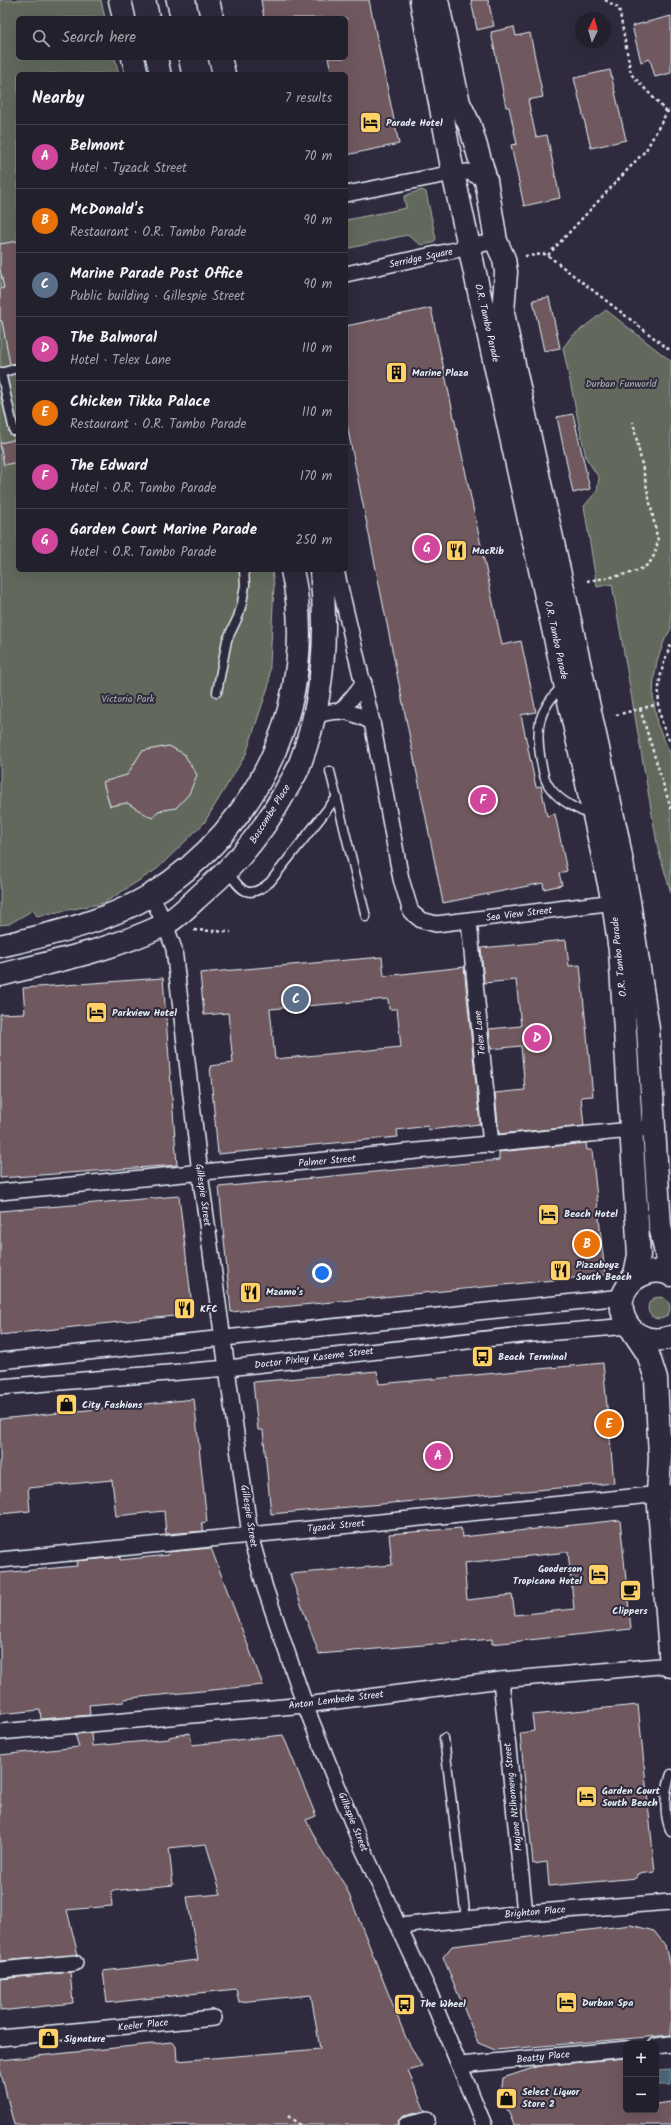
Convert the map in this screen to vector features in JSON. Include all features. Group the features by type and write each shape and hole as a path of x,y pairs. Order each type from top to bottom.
{"main road":[{"path":"120,0 124,16"},
{"path":"208,0 212,16"},
{"name":"O.R. Tambo Parade","path":"421,0 453,173 594,817 621,902 648,1029 660,1226 667,1258 671,1264"},
{"name":"O.R. Tambo Parade","path":"437,0 460,103 486,180 506,272 503,312 506,328 618,835 621,902 620,951 629,1087 630,1130 640,1255 635,1274 626,1291"},
{"path":"134,60 136,72"},
{"path":"220,60 224,72"},
{"path":"0,946 60,931 109,915 151,895 176,877 211,846 258,787 276,750 288,720 297,664 298,596 292,572"},
{"name":"Boscombe Place","path":"3,974 118,944 165,924 228,872 256,839 299,767 314,716 325,640 325,605 321,572"},
{"path":"671,1275 652,1271 639,1276 626,1291 622,1309 631,1330 648,1354 656,1379 660,1457 665,1493 671,1666"},
{"path":"631,1330 648,1340 660,1341 671,1337"}],"street":[{"path":"348,194 453,173 468,172 486,180"},
{"name":"Serridge Square","path":"348,274 470,247 500,250"},
{"path":"336,572 372,722"},
{"path":"342,710 364,683"},
{"path":"314,716 332,710 342,710 353,712 372,722"},
{"name":"Sea View Street","path":"372,722 400,879 411,912 421,920 436,924 621,902"},
{"name":"Gillespie Street","path":"151,895 165,924 174,949 200,1173 250,1535 265,1588 305,1704 362,1847 399,1926 460,2065 484,2125"},
{"name":"Telex Lane","path":"469,921 491,1145"},
{"name":"Palmer Street","path":"0,1192 491,1145 654,1127"},
{"path":"0,1361 223,1339 626,1291"},
{"name":"Doctor Pixley Kaseme Street","path":"0,1387 228,1368 521,1334 631,1330"},
{"name":"Tyzack Street","path":"0,1560 665,1493"},
{"name":"Anton Lembede Street","path":"0,1732 305,1704 501,1680 671,1666"},
{"name":"Majane Ntlhomeng Street","path":"501,1680 526,1913"},
{"name":"Brighton Place","path":"399,1926 526,1913 671,1902"},
{"path":"0,1970 75,1963"},
{"name":"Keeler Place","path":"0,2038 214,2018"},
{"path":"659,2046 671,2044"},
{"name":"Beatty Place","path":"460,2065 623,2049"},
{"path":"406,2125 427,2120"}],"lane":[{"path":"161,0 165,16"},
{"path":"173,60 176,72"},
{"path":"14,431 1,372 16,368"},
{"path":"217,692 227,640 242,604 245,584 244,572"},
{"path":"565,683 549,700 539,722 538,736 545,780 560,798 594,817"},
{"path":"330,772 366,917"},
{"path":"228,872 236,884 246,892 261,890 270,882 337,797"},
{"path":"444,1738 466,1919"},
{"path":"671,1774 666,1788 666,1799 667,1822 671,1832"}],"path":[{"path":"605,0 619,8 631,74 667,112"},
{"path":"548,255 646,150 667,112 671,111"},
{"path":"500,250 548,255 671,351"},
{"path":"587,581 644,568 650,562 655,552 658,541 633,422"},
{"path":"671,645 664,659 659,679 660,712 671,743"},
{"path":"616,715 659,704"},
{"path":"640,709 671,809"},
{"path":"193,930 231,932"},
{"path":"288,2116 300,2125"}],"green space":[{"name":"Victoria Park","path":"0,0 101,0 105,16 16,16 16,60 116,60 118,72 16,72 16,572 272,572 274,586 269,684 246,754 204,823 157,869 104,903 37,916 33,910 9,924 0,925"},
{"path":"422,190 426,192 436,239 433,243 421,245 407,235 348,249 348,220 406,208 404,197"},
{"name":"Durban Funworld","path":"606,310 671,361 671,629 665,639 657,661 653,696 657,724 671,755 671,893 658,849 612,584 597,587 584,506 597,491 599,478 586,458 563,348 571,337"},
{"path":"659,1297 667,1300 670,1308 667,1316 659,1319 651,1316 648,1308 651,1300"}],"water":[{"path":"671,2069 671,2085 659,2085 659,2070"}],"building":[{"path":"261,0 369,0 399,144 348,155 348,72 332,72 328,60 348,60 348,16 264,16"},
{"path":"471,0 488,0 494,26 477,30"},
{"path":"671,16 671,73 655,77 650,59 641,62 632,26"},
{"path":"514,27 516,36 530,33 543,97 528,100 536,137 547,135 560,198 524,206 511,145 517,144 509,107 506,107 491,32"},
{"path":"610,70 626,140 591,148 574,78"},
{"path":"16,241 16,363 10,364 2,321 0,321 0,289 4,288 0,269 0,244"},
{"path":"549,297 560,348 544,351 533,300"},
{"path":"431,308 502,645 521,641 536,712 521,715 536,787 541,786 547,816 555,814 567,871 559,873 562,885 544,889 543,883 443,903 348,430 348,326"},
{"path":"573,414 590,489 573,493 557,417"},
{"path":"16,439 16,462 4,465 0,443"},
{"path":"169,746 184,754 197,775 189,794 176,808 158,811 152,818 127,803 110,806 103,782 127,775 142,751"},
{"path":"566,940 569,966 580,965 593,1096 581,1097 584,1126 499,1134 495,1093 525,1090 521,1046 491,1049 489,1029 521,1026 516,980 484,983 481,948"},
{"path":"382,957 384,976 464,967 480,1124 429,1130 428,1126 397,1130 398,1137 218,1154 210,1066 233,1063 228,1013 204,1015 200,973","holes":["388,999 389,1009 397,1009 401,1047 275,1059 270,1009"]},
{"path":"163,978 177,1165 0,1178 0,1014 25,1013 23,988"},
{"path":"586,1143 587,1150 592,1150 605,1275 231,1312 219,1187 499,1160 499,1152"},
{"path":"179,1196 193,1314 0,1335 0,1211"},
{"path":"603,1363 614,1483 271,1514 263,1430 258,1430 253,1382 377,1371 379,1384"},
{"path":"194,1399 207,1522 201,1523 204,1531 166,1534 164,1511 116,1516 112,1480 28,1488 30,1511 0,1514 0,1419"},
{"path":"620,1520 631,1629 492,1644 492,1639 319,1654 290,1574 392,1565 389,1534 461,1528 462,1537","holes":["568,1552 574,1609 515,1615 512,1595 467,1600 464,1563"]},
{"path":"211,1548 263,1685 141,1697 124,1699 124,1702 89,1705 90,1715 41,1719 40,1710 0,1714 0,1573 77,1566 76,1561 120,1557 120,1560 169,1555 168,1552"},
{"name":"Garden Court South Beach","path":"638,1705 655,1872 637,1874 637,1878 549,1886 547,1862 533,1864 520,1733 534,1731 532,1715"},
{"path":"91,1733 92,1746 169,1739 169,1737 190,1733 192,1745 283,1735 316,1816 306,1820 321,1849 346,1887 406,2038 422,2067 408,2071 425,2111 404,2116 400,2119 397,2125 14,2125 0,2069 0,2060 171,2042 176,2046 177,2061 320,2049 311,1995 239,2002 236,1989 107,2003 103,1971 198,1960 187,1897 221,1894 206,1844 169,1848 173,1885 111,1891 112,1906 67,1910 78,1955 0,1961 0,1755 79,1747 75,1734"},
{"name":"Durban Spa","path":"631,1925 654,1931 665,1945 671,1971 671,2035 495,2050 478,2043 443,1957 452,1946"},
{"path":"70,1972 73,2003 0,2011 0,1979"},
{"path":"623,2058 623,2113 659,2113 659,2104 671,2102 671,2125 514,2125 501,2095 503,2078 539,2066"}],"place":[{"name":"Parade Hotel","path":"370,123"},
{"name":"Marine Plaza","path":"396,373"},
{"name":"Garden Court Marine Parade","path":"427,548"},
{"name":"MacRib","path":"456,551"},
{"name":"The Edward","path":"483,800"},
{"name":"Marine Parade Post Office","path":"296,999"},
{"name":"Parkview Hotel","path":"97,1013"},
{"name":"The Balmoral","path":"537,1038"},
{"name":"Beach Hotel","path":"548,1214"},
{"name":"McDonald's","path":"587,1244"},
{"name":"Pizzaboyz South Beach","path":"560,1271"},
{"name":"Mzamo's","path":"250,1292"},
{"name":"KFC","path":"185,1309"},
{"name":"Beach Terminal","path":"483,1357"},
{"name":"City Fashions","path":"66,1405"},
{"name":"Chicken Tikka Palace","path":"609,1424"},
{"name":"Belmont","path":"438,1456"},
{"name":"Gooderson Tropicana Hotel","path":"598,1575"},
{"name":"Clippers","path":"630,1591"},
{"name":"Garden Court South Beach","path":"587,1797"},
{"name":"Durban Spa","path":"566,2003"},
{"name":"The Wheel","path":"404,2004"},
{"name":"Signature","path":"48,2039"},
{"name":"Select Liquor Store 2","path":"506,2098"}]}
